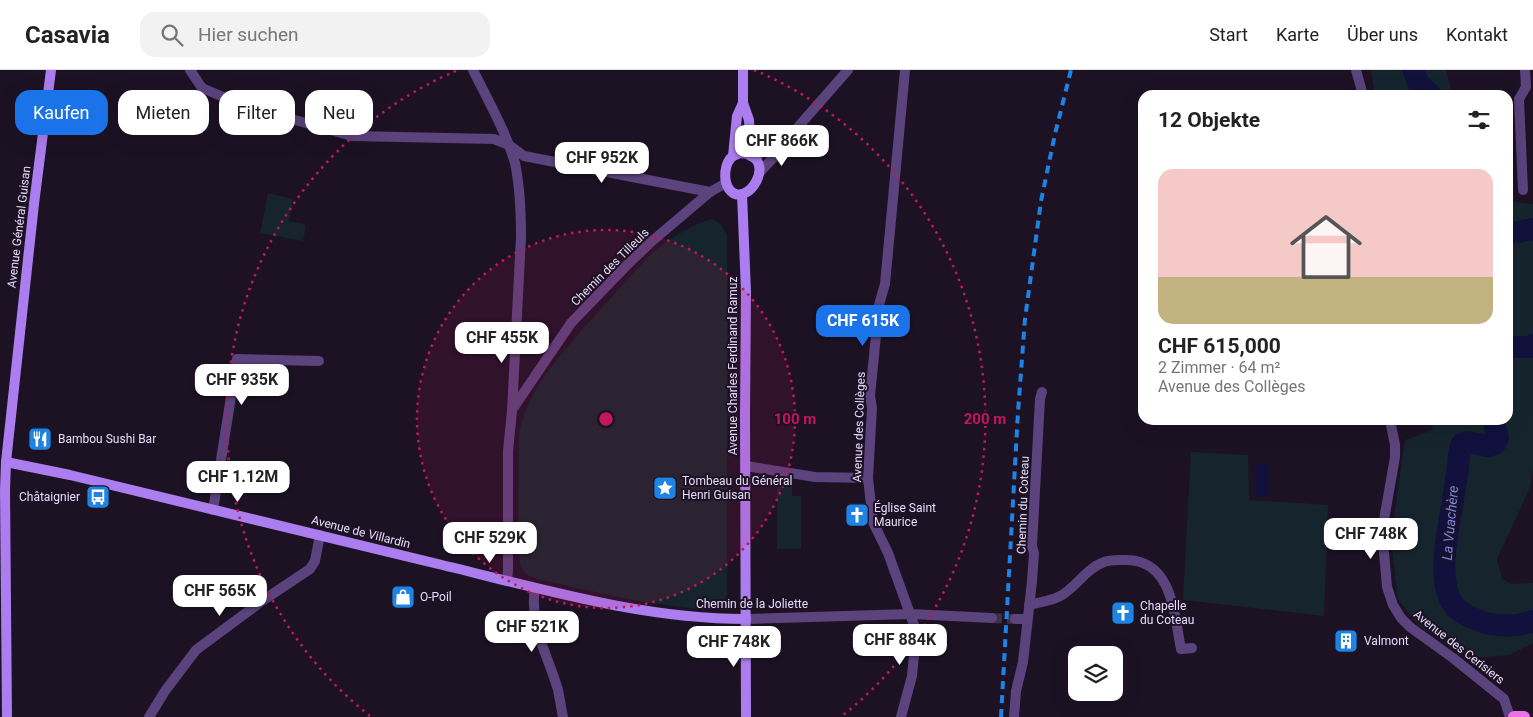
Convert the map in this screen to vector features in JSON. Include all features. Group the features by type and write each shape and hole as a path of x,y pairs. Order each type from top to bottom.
{"main road":[{"path":"1514,717 1524,717"}],"street":[{"name":"Avenue Général Guisan","path":"7,717 6,462 34,204 51,70"},
{"path":"190,70 202,88 233,101 352,136 494,139 509,145 524,156 710,192"},
{"path":"473,70 509,145 515,163 518,187 521,237 512,411 508,451 507,581"},
{"path":"743,70 743,103 749,120 752,156"},
{"path":"758,173 848,70"},
{"name":"Avenue des Collèges","path":"901,717 912,676 915,644 914,625 888,553 873,522 868,478 872,408 870,396 880,305 885,284 905,70"},
{"path":"1356,70 1362,90"},
{"path":"1523,190 1519,99 1530,87 1525,70"},
{"path":"734,156 737,116 743,103"},
{"path":"750,131 755,138 770,143 784,143"},
{"path":"752,156 784,143"},
{"path":"740,153 752,156 759,164 754,187 748,192 735,194 726,183 727,165 734,156 740,153"},
{"name":"Chemin des Tilleuls","path":"512,411 571,323 626,266 710,192 726,183"},
{"name":"Avenue Charles Ferdinand Ramuz","path":"742,194 746,292 746,717"},
{"path":"214,510 237,359 319,361"},
{"name":"Chemin du Coteau","path":"1014,717 1016,690 1023,662 1032,582 1034,552 1032,546 1040,399 1042,392"},
{"name":"Avenue des Cerisiers","path":"1391,425 1395,457 1383,531 1387,587 1393,605 1410,627 1453,658 1504,699 1510,717"},
{"name":"Avenue de Villardin","path":"6,462 320,535 535,588"},
{"path":"746,466 815,477 868,478"},
{"path":"149,717 165,691 196,650 262,600 310,569 315,561 320,535"},
{"path":"1029,605 1060,596 1074,586 1084,575 1104,562 1118,560 1140,562 1158,574 1164,582 1171,594 1181,649 1192,648"},
{"path":"535,588 533,614 558,691 563,717"},
{"name":"Chemin de la Joliette","path":"535,588 610,604 712,618 746,619 911,614"},
{"path":"911,614 992,618"},
{"path":"1015,619 1028,619"}],"shaded area":[{"path":"1371,70 1446,70 1451,90 1374,90"},
{"path":"268,193 293,199 289,221 306,225 303,241 260,233"},
{"path":"1513,202 1533,204 1533,468 1530,488 1497,559 1502,579 1511,584 1533,583 1533,643 1509,655 1471,658 1419,626 1398,599 1391,539 1405,440 1432,430 1432,425 1513,425"},
{"path":"712,219 721,224 727,235 727,594 722,604 708,610 663,605 591,591 529,576 524,572 520,564 518,536 519,433 534,394 548,371 566,349 648,257 658,248 690,227"},
{"path":"1191,452 1248,455 1249,500 1328,505 1324,616 1183,600"},
{"path":"1256,465 1269,465 1268,496 1256,496"},
{"path":"777,481 792,481 792,496 801,496 801,549 777,549"}],"waterway":[{"name":"La Vuachère","path":"1413,70 1419,84 1426,90"},
{"name":"La Vuachère","path":"1513,233 1533,229"},
{"name":"La Vuachère","path":"1513,347 1530,347 1533,345"},
{"name":"La Vuachère","path":"1494,425 1498,438 1495,444 1487,446 1468,442 1462,444 1460,450 1446,540 1444,570 1446,583 1454,606 1473,618 1486,623 1500,625 1513,625 1533,621"}],"tunnel":[{"path":"992,618 1015,619"}],"railway":[{"path":"1001,717 1025,319 1041,201 1071,70"}],"place":[{"name":"Bambou Sushi Bar","path":"40,439"},
{"name":"Tombeau du Général Henri Guisan","path":"665,488"},
{"name":"Châtaignier","path":"98,497"},
{"name":"Église Saint Maurice","path":"857,515"},
{"name":"O-Poil","path":"403,597"},
{"name":"Chapelle du Coteau","path":"1123,613"},
{"name":"Valmont","path":"1346,641"}]}
